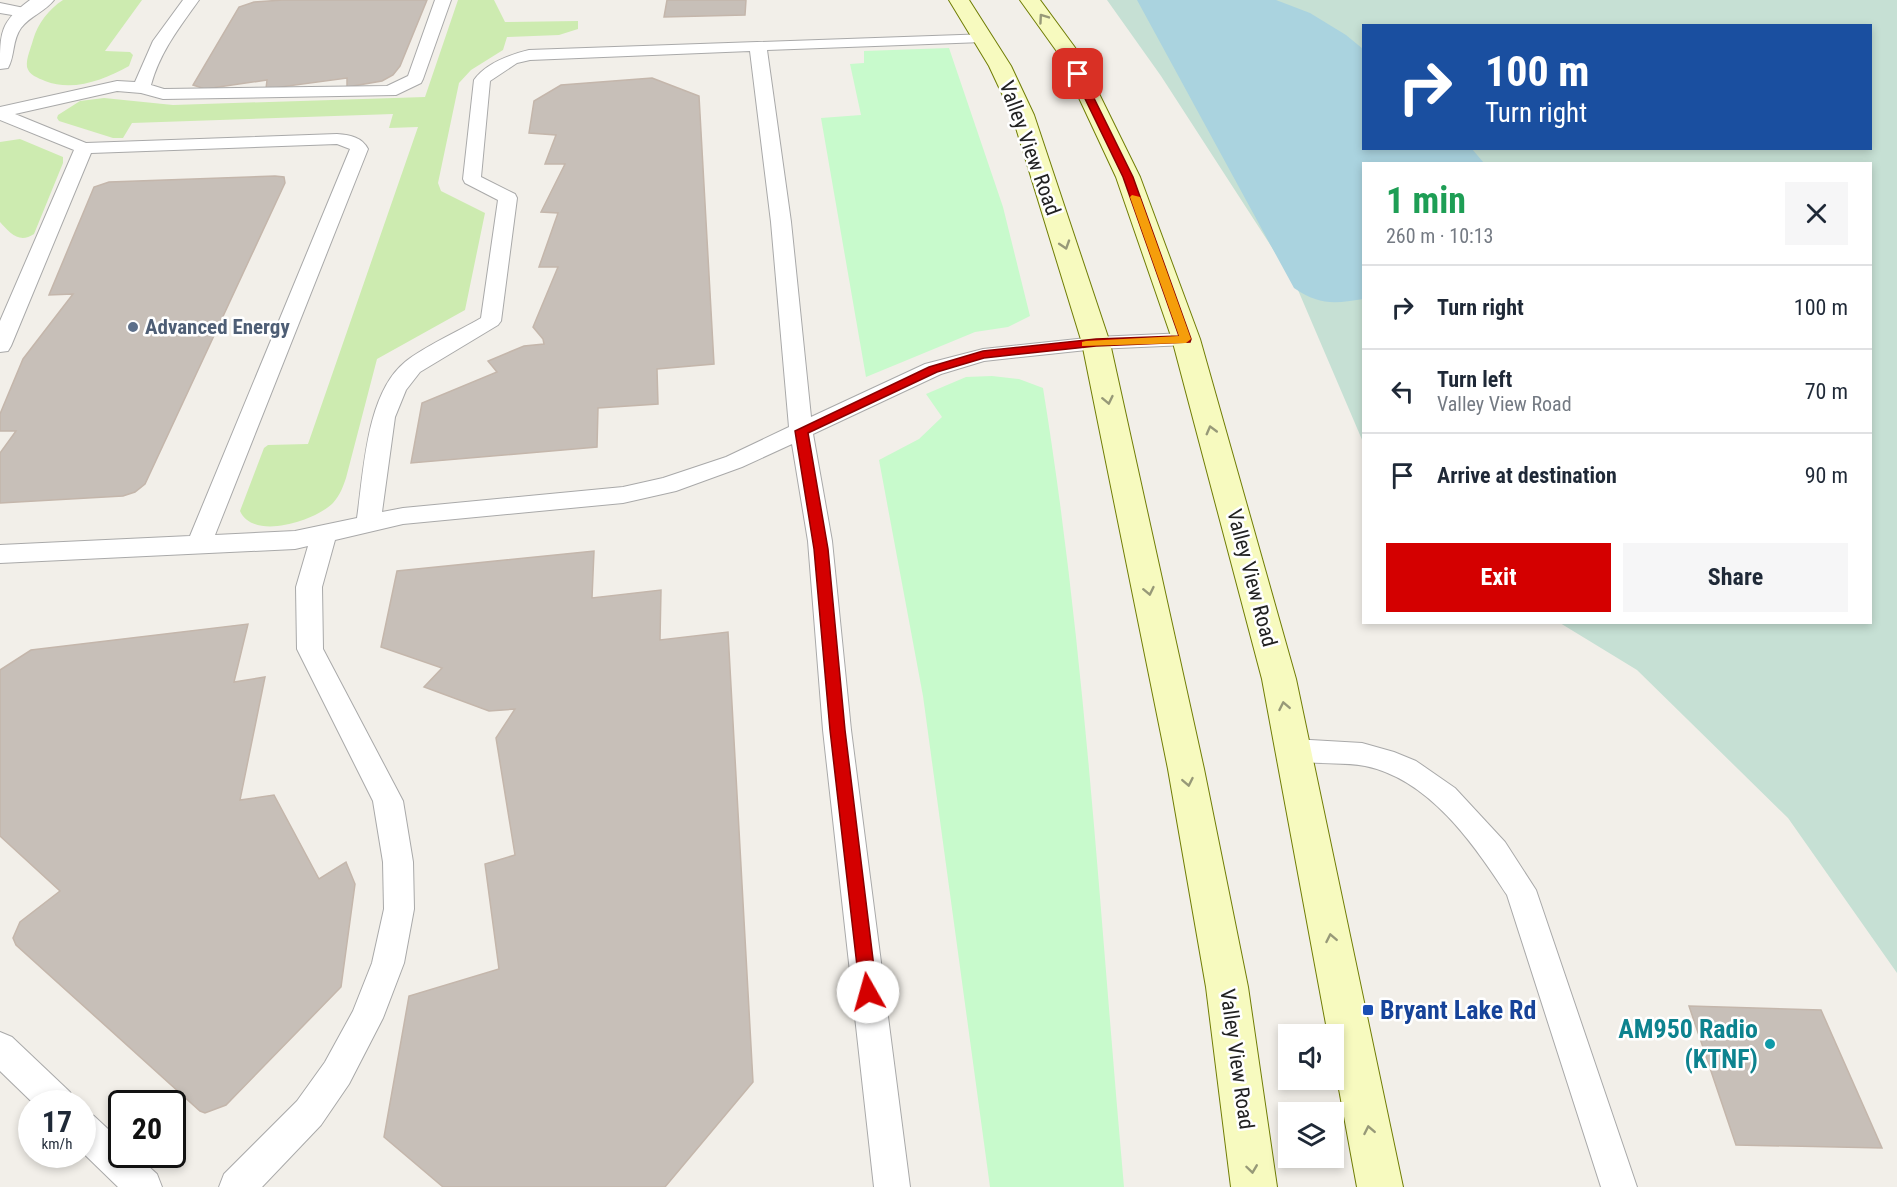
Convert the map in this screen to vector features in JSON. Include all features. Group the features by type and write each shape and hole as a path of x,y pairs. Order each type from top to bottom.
{"main road":[{"name":"Valley View Road","path":"959,0 1000,66 1023,115 1096,343 1186,769 1225,975 1254,1187"},
{"name":"Valley View Road","path":"1030,0 1068,53 1128,177 1186,339 1279,679 1380,1187"}],"street":[{"path":"0,63 1,49 9,27 24,12 44,0"}],"lane":[{"path":"142,88 148,62 165,32 192,0"},
{"path":"0,113 117,86 142,88 163,94 390,91 415,79 443,0"},
{"path":"0,8 24,12"},
{"path":"368,524 384,417 395,389 412,367 491,321 508,198 472,179 482,80 511,60 529,55 983,37"},
{"path":"758,47 781,222 801,431 821,549 837,730 892,1187"},
{"path":"0,113 84,148 337,139 348,140 358,146 359,149 305,285 199,544"},
{"path":"0,346 84,148"},
{"path":"0,554 295,540 433,513 623,495 668,484 734,462 933,369 983,355 1096,343 1186,339"},
{"path":"237,1187 309,1113 337,1073 367,1018 388,963 399,909 398,862 388,801 310,649 309,587 324,534"},
{"path":"1293,750 1357,753 1407,770 1455,806 1499,854 1521,890 1619,1187"},
{"path":"0,1048 44,1090"},
{"path":"96,1141 144,1187"}],"green space":[{"path":"63,0 142,0 105,51 130,52 133,55 129,66 99,80 77,85 45,81 30,72 27,60 38,28 49,12"},
{"path":"458,0 494,0 505,22 578,21 578,29 559,35 507,37 503,50 471,70 459,83 438,183 441,191 485,213 465,310 377,359 346,478 333,503 313,516 299,521 285,525 257,525 247,520 240,511 264,448 268,445 308,444 418,127 389,128 393,114 132,123 123,138 113,138 59,121 58,115 80,101 104,98 173,105 425,97"},
{"path":"1107,0 1897,0 1897,973 1788,818 1637,670 1562,624 1872,624 1872,162 1362,162 1362,440 1295,283 1161,76"},
{"path":"949,48 1003,207 1030,316 1008,327 975,332 866,377 821,118 861,115 850,64 864,63 864,51"},
{"path":"20,139 63,157 63,163 34,234 24,238 15,236 0,222 0,142"},
{"path":"992,376 1019,379 1043,388 1058,487 1081,687 1124,1187 990,1187 923,696 879,460 919,439 942,417 926,394 966,377"}],"water":[{"path":"1137,0 1276,0 1310,13 1346,35 1362,48 1362,150 1473,150 1483,162 1362,162 1362,299 1327,302 1311,298 1294,288"}],"building":[{"path":"427,0 400,66 393,75 382,81 347,87 347,78 266,89 267,80 205,89 193,85 239,7 254,2"},
{"path":"667,0 746,0 745,15 664,17"},
{"path":"652,78 699,96 714,364 657,369 658,404 598,408 597,447 411,463 422,403 497,372 488,361 524,346 544,344 543,339 533,327 558,267 539,267 558,213 541,212 565,164 545,164 556,135 529,133 534,101 561,85"},
{"name":"Advanced Energy","path":"284,177 285,183 145,484 135,492 123,496 0,503 0,453 16,431 0,431 0,414 23,359 73,294 49,295 94,187 109,182"},
{"path":"594,551 592,598 661,590 660,640 728,632 753,1082 665,1187 443,1187 384,1137 409,996 499,969 485,864 515,855 496,738 515,709 489,711 424,687 442,668 381,647 397,571"},
{"path":"248,624 234,682 265,677 240,800 274,795 319,879 346,862 355,884 341,987 226,1105 205,1113 200,1111 186,1098 186,1090 177,1090 16,945 13,938 20,922 60,891 0,836 0,670 31,650"},
{"name":"AM950 Radio (KTNF)","path":"1689,1006 1821,1010 1882,1148 1736,1145"}],"slow traffic":[{"path":"1086,344 1186,339 1135,197"}],"place":[{"name":"Advanced Energy","path":"133,327"},
{"name":"Bryant Lake Rd","path":"1368,1010"},
{"name":"AM950 Radio (KTNF)","path":"1770,1044"}],"route":[{"path":"868,992 837,730 821,549 801,431 933,369 983,355 1096,343 1186,339 1128,177 1078,74"}]}
